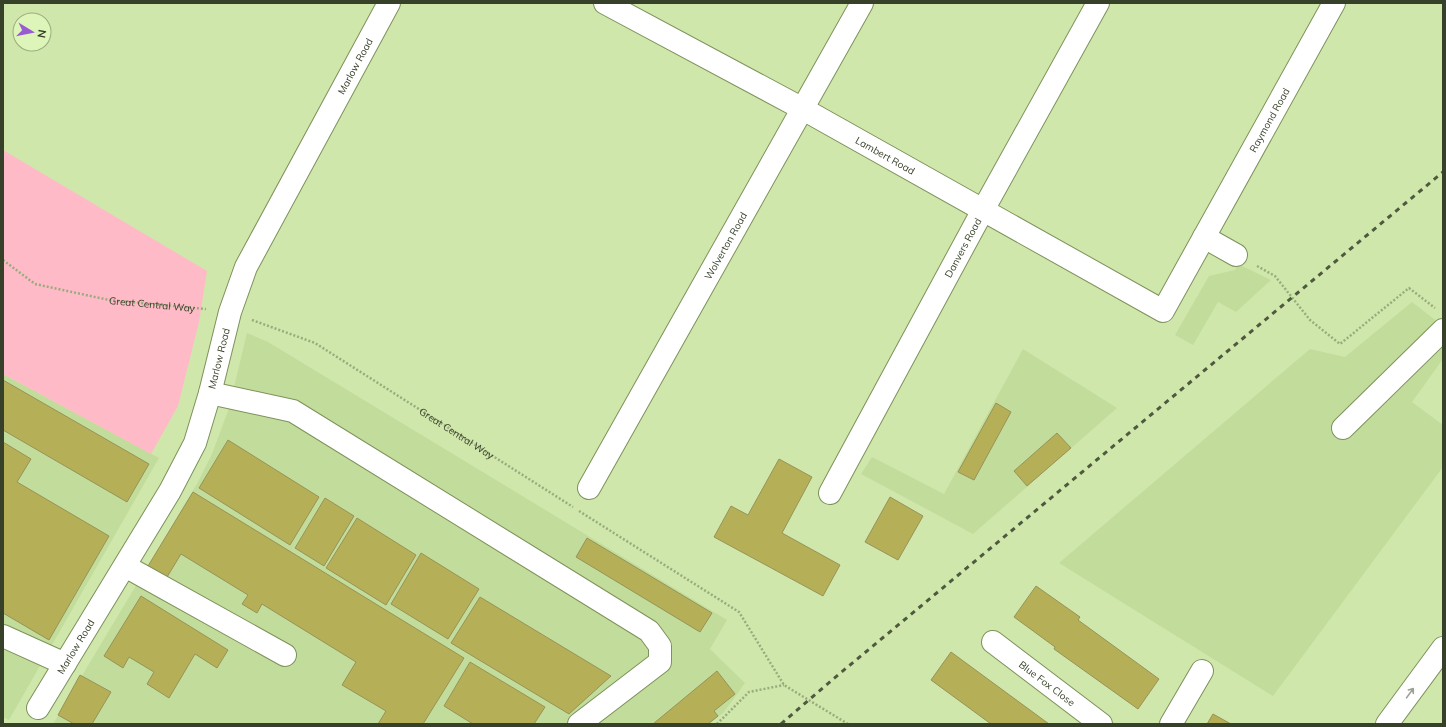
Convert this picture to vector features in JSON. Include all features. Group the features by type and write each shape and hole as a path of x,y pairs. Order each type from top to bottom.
{"street":[{"name":"Marlow Road","path":"38,708 170,491 195,443 210,393 230,312 246,267 389,3"},
{"name":"Lambert Road","path":"605,3 635,10 803,109 1163,311"},
{"name":"Wolverton Road","path":"589,488 862,3"},
{"name":"Danvers Road","path":"830,493 983,210 1098,3"},
{"name":"Raymond Road","path":"1163,311 1334,3"},
{"path":"1204,237 1236,255"},
{"path":"1343,428 1440,320"},
{"path":"210,393 293,411 650,631 660,646 660,662 579,724"},
{"path":"125,566 285,654"},
{"path":"3,636 65,664"},
{"name":"Blue Fox Close","path":"993,642 1101,724"},
{"path":"1387,724 1443,648"},
{"path":"1171,724 1202,671"}],"path":[{"path":"1236,255 1275,276 1310,320 1340,344 1409,288 1440,320"},
{"name":"Great Central Way","path":"3,260 35,284 109,300 230,312 315,343 738,612 784,685 848,724"},
{"path":"717,724 749,692 784,685"}],"shaded area":[{"path":"3,150 207,271 199,322 178,406 151,454 3,374"},
{"path":"1238,264 1271,280 1236,312 1218,302 1193,345 1175,335 1209,276 1235,270"},
{"path":"1412,302 1443,326 1443,359 1412,402 1443,425 1443,467 1273,696 1059,563 1310,349 1345,357"},
{"path":"247,333 268,342 727,620 710,649 745,683 724,712 709,724 53,724 198,482 212,454 229,408"},
{"path":"1023,349 1117,408 973,534 861,474 872,457 944,494"},
{"path":"3,374 159,458 9,720 3,717"}],"building":[{"path":"3,380 149,464 127,502 3,430"},
{"path":"996,403 1011,412 974,480 958,472"},
{"path":"1057,433 1071,448 1027,486 1014,471"},
{"path":"228,440 319,497 290,545 199,488"},
{"path":"3,442 31,459 17,482 109,536 49,640 3,613"},
{"path":"779,459 812,477 782,533 840,565 823,596 714,537 731,506 748,515"},
{"path":"193,492 464,658 423,724 378,724 386,711 342,685 356,662 262,604 257,613 242,604 248,595 181,554 164,582 145,571"},
{"path":"890,497 923,516 898,560 865,542"},
{"path":"325,498 354,516 324,566 295,548"},
{"path":"357,518 416,555 386,605 326,568"},
{"path":"587,538 712,613 700,632 576,557"},
{"path":"421,553 479,589 448,639 391,604"},
{"path":"1036,586 1080,617 1078,620 1159,679 1138,709 1054,649 1055,647 1014,617"},
{"path":"141,596 228,650 217,668 195,654 169,698 147,684 154,672 129,657 123,668 104,656"},
{"path":"480,597 611,676 569,714 451,643"},
{"path":"951,652 1049,724 991,724 931,680"},
{"path":"470,662 545,707 534,724 473,724 444,706"},
{"path":"717,671 735,694 714,711 718,716 708,724 653,724"},
{"path":"80,675 111,692 92,724 74,724 58,715"},
{"path":"1213,714 1231,724 1207,724"}],"railway":[{"path":"781,724 1443,172"}]}
